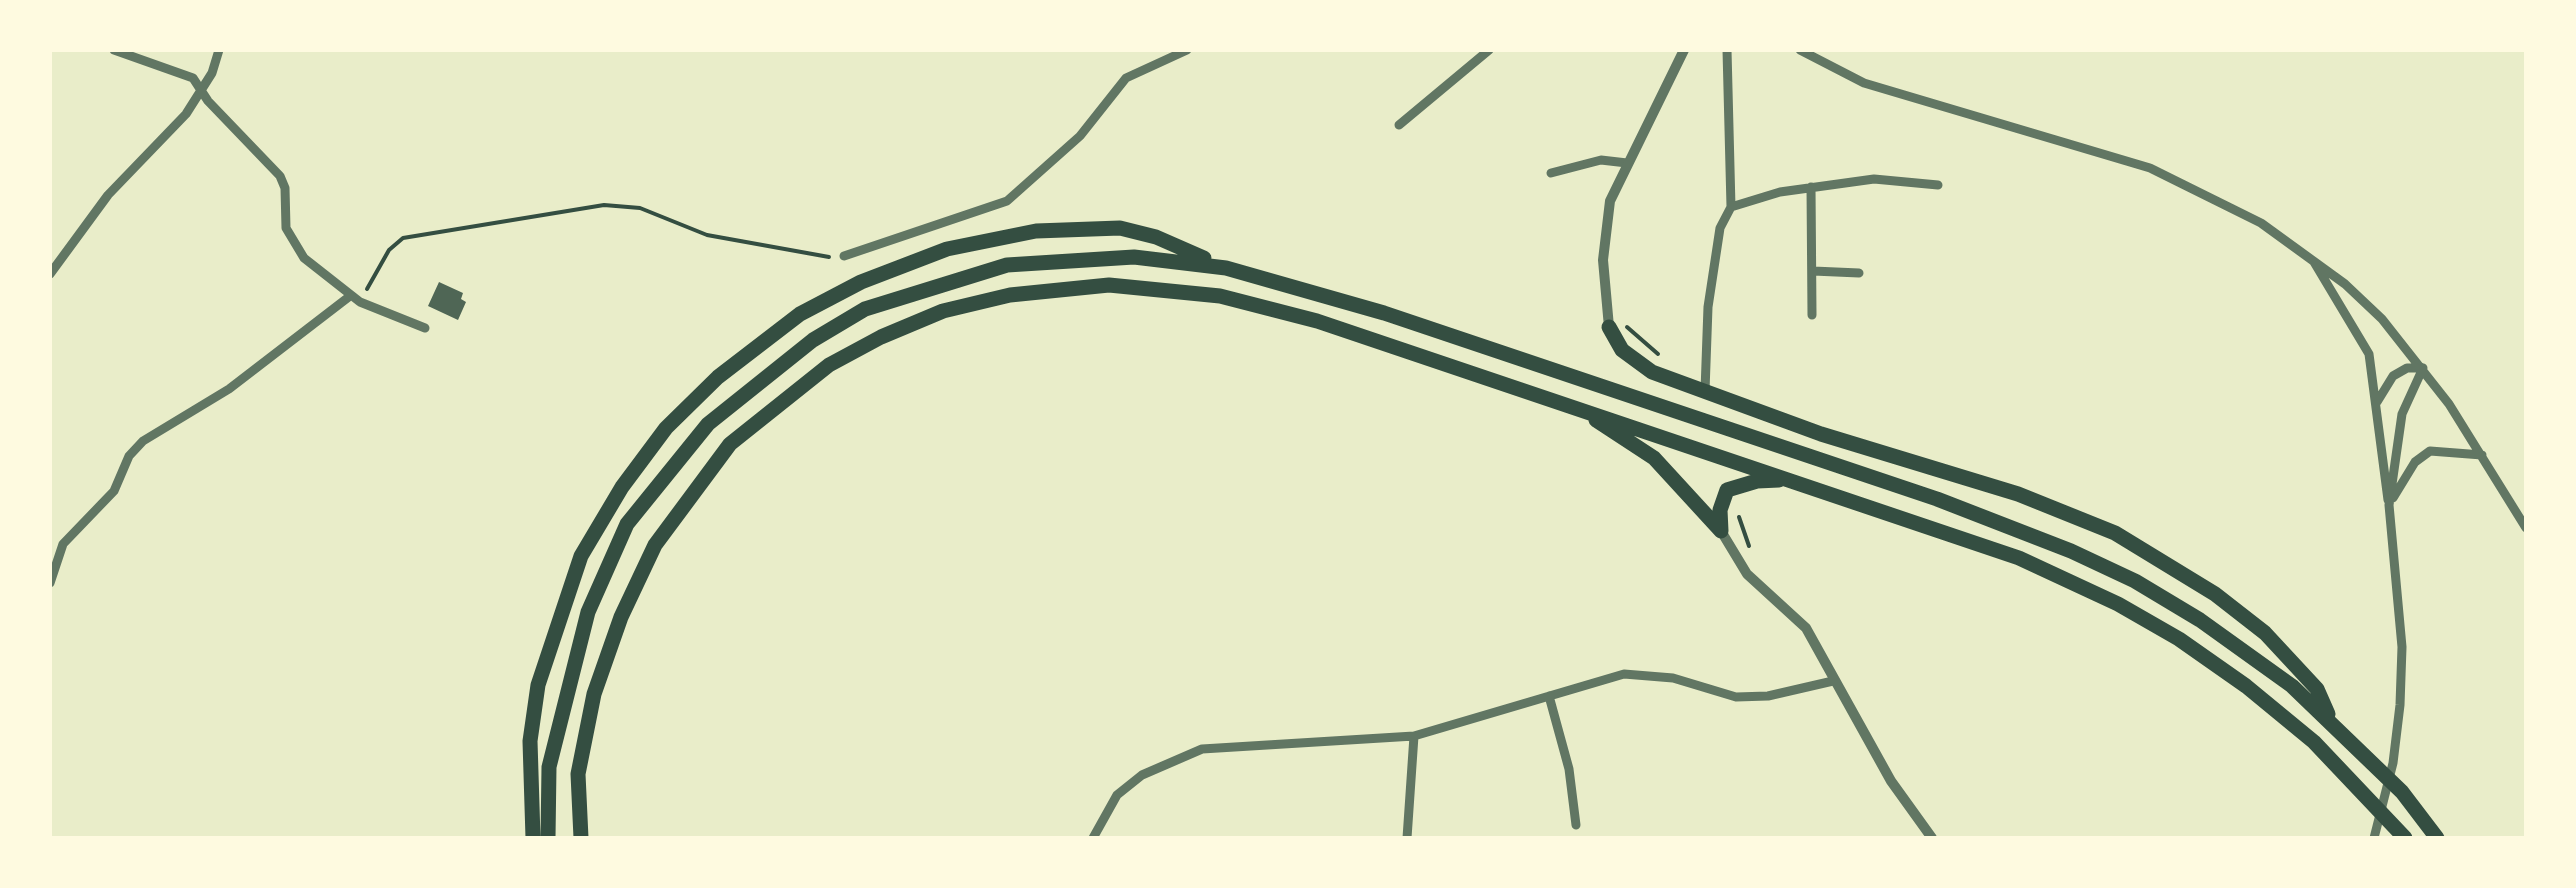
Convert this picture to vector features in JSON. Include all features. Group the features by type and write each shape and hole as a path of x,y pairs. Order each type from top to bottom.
{"highway":[{"path":"533,838 530,741 538,685 581,556 622,488 666,428 718,377 800,314 861,282 947,250 1036,231 1120,228 1156,236 1226,268"},
{"path":"548,838 549,767 588,612 627,524 708,424 754,384 865,309 971,274 1022,263 1094,257 1164,259 1226,268 1384,313 2029,532 2135,581 2280,676 2402,792 2437,838"},
{"path":"580,838 578,774 594,694 621,617 655,544 730,444 829,365 882,337 943,312 1010,295 1109,285 1220,296 1316,321 2019,558 2179,639 2314,742 2405,838"},
{"path":"1609,327 1622,350 1652,372 1704,394 2018,494 2115,533 2185,574 2265,633 2317,689 2332,722"},
{"path":"1580,410 1654,458 1721,530"},
{"path":"1721,530 1720,510 1726,490 1757,480 1791,480"}],"street":[{"path":"114,50 193,78 204,89 208,101 280,176 285,188 286,228 293,243 350,296 425,328"},
{"path":"50,274 108,195 204,89 218,50"},
{"path":"844,256 1007,201 1090,126 1126,78 1187,50"},
{"path":"1398,125 1489,50"},
{"path":"1704,394 1708,307 1720,228 1730,207 1728,50"},
{"path":"1800,50 1864,83 2150,168 2261,223 2310,256 2382,320 2422,368 2526,528"},
{"path":"1609,327 1604,240 1610,201 1686,51"},
{"path":"1552,174 1601,160 1626,163"},
{"path":"1730,207 1811,188 1874,179 1938,185"},
{"path":"1811,188 1812,315"},
{"path":"2310,256 2369,354 2382,477 2389,505 2402,646 2400,705 2393,763 2374,838"},
{"path":"1813,271 1859,272"},
{"path":"50,582 63,544 114,491 130,456 143,441 229,389 350,296"},
{"path":"2376,405 2394,376 2407,368 2422,368"},
{"path":"2389,505 2402,414 2422,368"},
{"path":"2389,505 2414,462 2430,451 2482,455"},
{"path":"1721,530 1746,574 1806,628 1891,781 1932,838"},
{"path":"1093,838 1117,795 1142,775 1202,749 1414,736 1467,724 1624,674 1673,678 1736,697 1768,696 1833,681"},
{"path":"1549,696 1570,769 1576,825"},
{"path":"1407,838 1414,736"}],"path":[{"path":"350,296 370,286 389,250 403,238 604,205 640,208 707,234 830,258 844,256"}],"building":[{"path":"439,282 463,293 461,299 466,302 458,320 428,306"}]}
